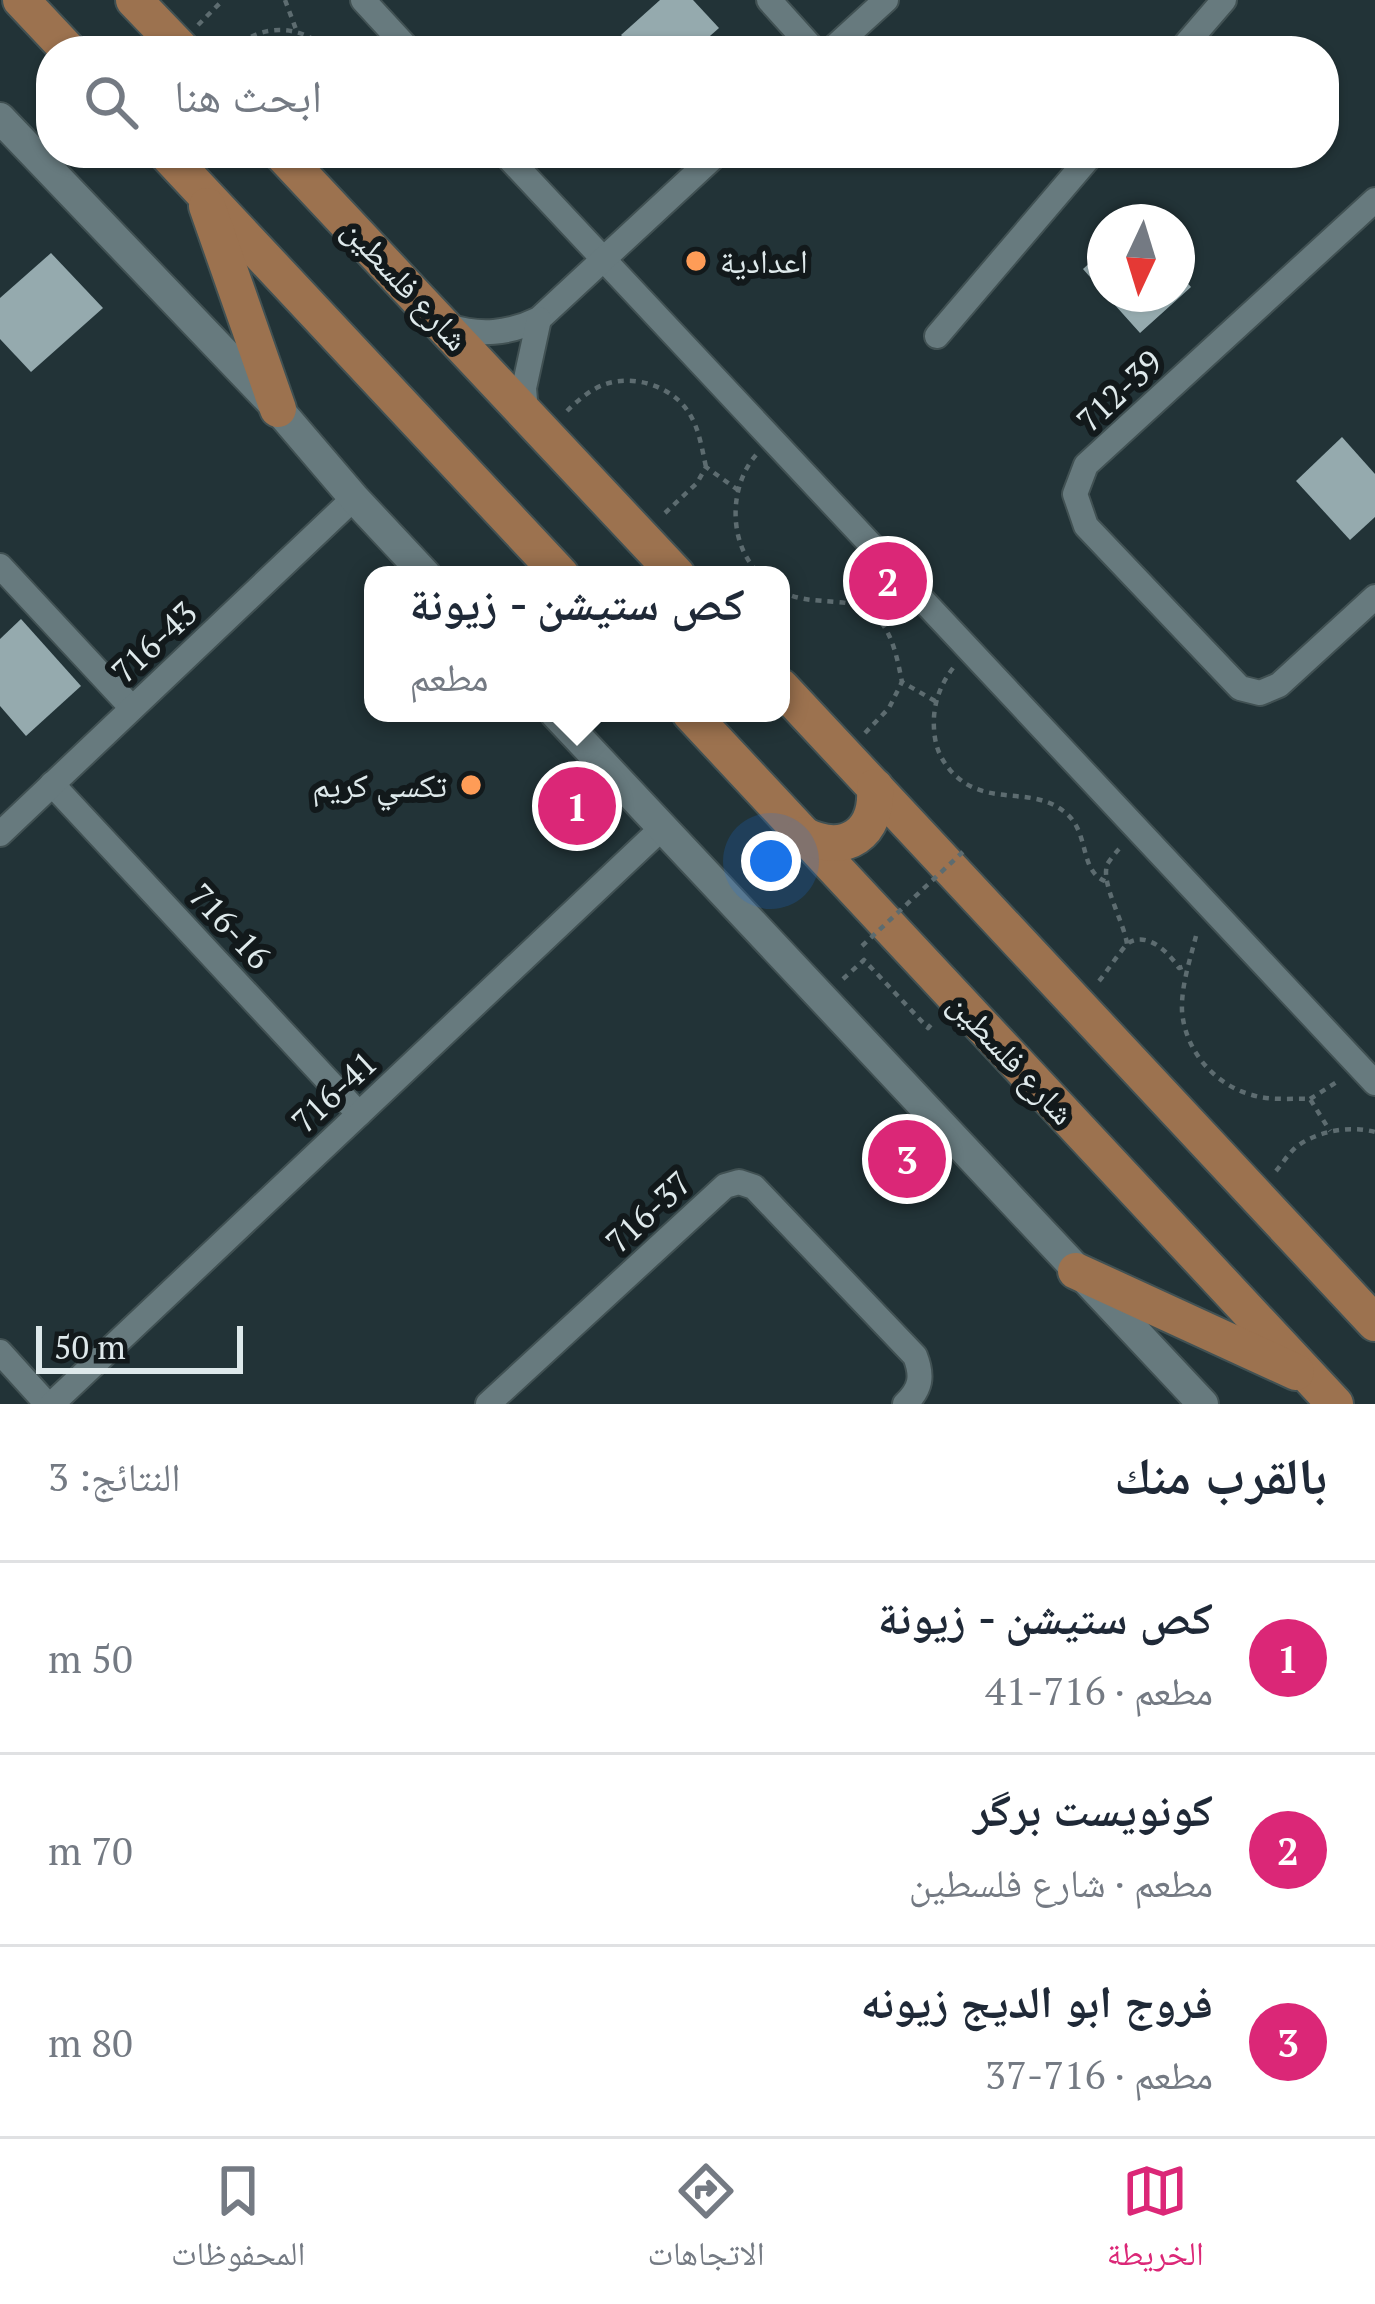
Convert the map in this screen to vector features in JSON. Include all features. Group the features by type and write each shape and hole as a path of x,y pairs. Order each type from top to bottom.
{"main road":[{"path":"21,0 55,36"},
{"path":"134,0 169,36"},
{"path":"180,168 553,566"},
{"name":"شارع فلسطين","path":"295,168 669,566"},
{"path":"202,192 278,409"},
{"path":"790,697 1375,1323"},
{"name":"شارع فلسطين","path":"698,722 1323,1391"},
{"path":"803,835 820,843 839,844 856,837 870,824 876,806 874,787"},
{"path":"1076,1271 1323,1391"}],"street":[{"path":"363,0 396,36"},
{"path":"769,0 801,36"},
{"path":"846,36 886,0"},
{"path":"1193,36 1224,0"},
{"path":"0,118 36,156"},
{"path":"48,168 278,409 418,566"},
{"path":"518,168 1366,1074"},
{"path":"446,325 471,333 494,333 517,330 539,319 702,168"},
{"path":"937,336 1080,168"},
{"name":"712-39","path":"1375,200 1086,465 1075,494 1086,526 1240,688 1259,693 1280,685 1375,597"},
{"path":"536,423 524,388 539,319"},
{"name":"716-43","path":"0,834 354,498"},
{"path":"0,566 132,708"},
{"path":"563,722 1203,1404"},
{"name":"716-16","path":"52,784 359,1114"},
{"name":"716-41","path":"50,1404 662,828"},
{"name":"716-37","path":"488,1404 725,1186 740,1183 754,1187 915,1355 922,1372 916,1393 905,1404"},
{"path":"0,1352 50,1404"}],"path":[{"path":"285,0 297,32"},
{"path":"252,36 286,29 308,36"},
{"path":"536,423 604,384 645,382 663,389 689,412 706,467 738,490"},
{"path":"754,566 738,535 738,490 750,461 772,440"},
{"path":"641,536 697,483 706,467"},
{"path":"790,595 841,602 872,613 892,638 902,682 889,708 844,754"},
{"path":"970,652 949,672 935,701 936,748 945,765 982,793 1052,803 1082,832 1090,871 1107,882"},
{"path":"902,682 935,701"},
{"path":"1127,944 1107,882 1107,865 1139,832"},
{"path":"864,960 928,1028 934,1023 862,946 967,848"},
{"path":"1196,936 1182,1014 1187,1036 1212,1075 1251,1095 1310,1099 1366,1074"},
{"path":"1078,1005 1135,940 1157,944 1179,968 1188,965"},
{"path":"1310,1099 1330,1131"},
{"path":"1256,1196 1296,1147 1330,1131 1363,1128 1375,1132"}],"building":[{"path":"660,0 693,0 719,28 710,36 621,35"},
{"path":"51,253 103,308 31,372 0,339 0,298"},
{"path":"1121,312 1163,312 1140,333"},
{"path":"1342,437 1375,474 1375,517 1350,540 1296,481"},
{"path":"21,619 81,686 26,736 0,706 0,639"}],"place":[{"name":"اعدادية","path":"696,261"},
{"name":"كونويست برگر","path":"888,581"},
{"name":"تكسي كريم","path":"471,785"},
{"name":"كص ستيشن - زيونة","path":"577,806"},
{"name":"فروج ابو الديج زيونه","path":"907,1159"}]}
